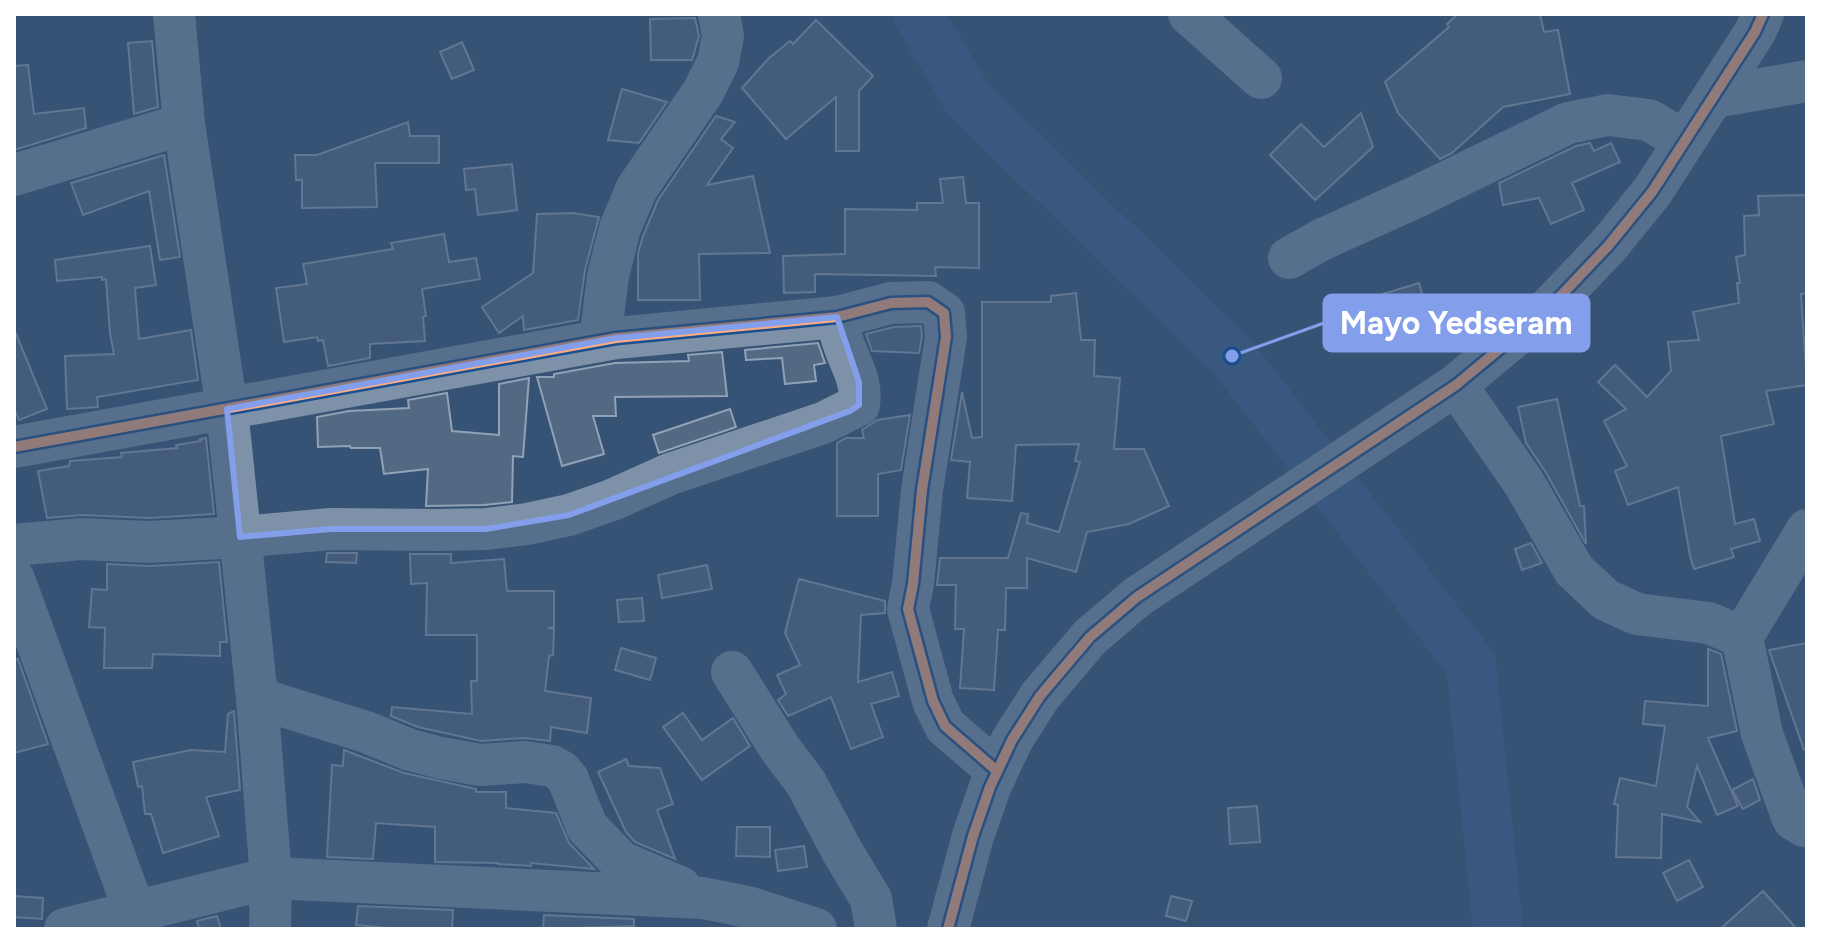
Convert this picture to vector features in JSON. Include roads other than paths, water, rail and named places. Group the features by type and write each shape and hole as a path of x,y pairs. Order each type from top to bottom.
{"street":[{"path":"174,14 184,124 227,409 257,698 271,878 270,929"},
{"path":"600,340 608,276 620,228 637,188 703,92 718,62 723,36 719,14"},
{"path":"1189,14 1261,78"},
{"path":"948,929 973,836 1012,740 1040,696 1090,637 1137,597 1456,385 1550,307 1608,246 1652,192 1715,97 1763,14"},
{"path":"1715,97 1807,81"},
{"path":"1289,258 1568,123 1608,115 1649,120 1684,141"},
{"path":"14,175 184,124"},
{"path":"14,447 600,340 837,317 891,303 928,302 944,313 946,337 922,490 908,609 933,701 945,726 997,771"},
{"path":"14,545 81,539 149,542 331,529 486,529 569,515 670,474 823,423 859,405 859,382 843,343 837,317"},
{"path":"1456,385 1524,483 1574,570 1606,600 1637,614 1709,623 1742,637"},
{"path":"1807,530 1742,637 1762,734 1793,819 1807,826"},
{"path":"14,579 138,920"},
{"path":"732,672 779,747 806,783 871,899 876,929"},
{"path":"257,698 441,758 480,765 525,762 552,766 568,779 587,827 621,862 703,898"},
{"path":"65,929 138,920 271,878 703,898 748,907 816,929"}],"waterway":[{"path":"918,14 968,99 1232,356 1471,664 1498,929"}],"place":[{"name":"Mayo Yedseram","path":"1232,356"}]}
